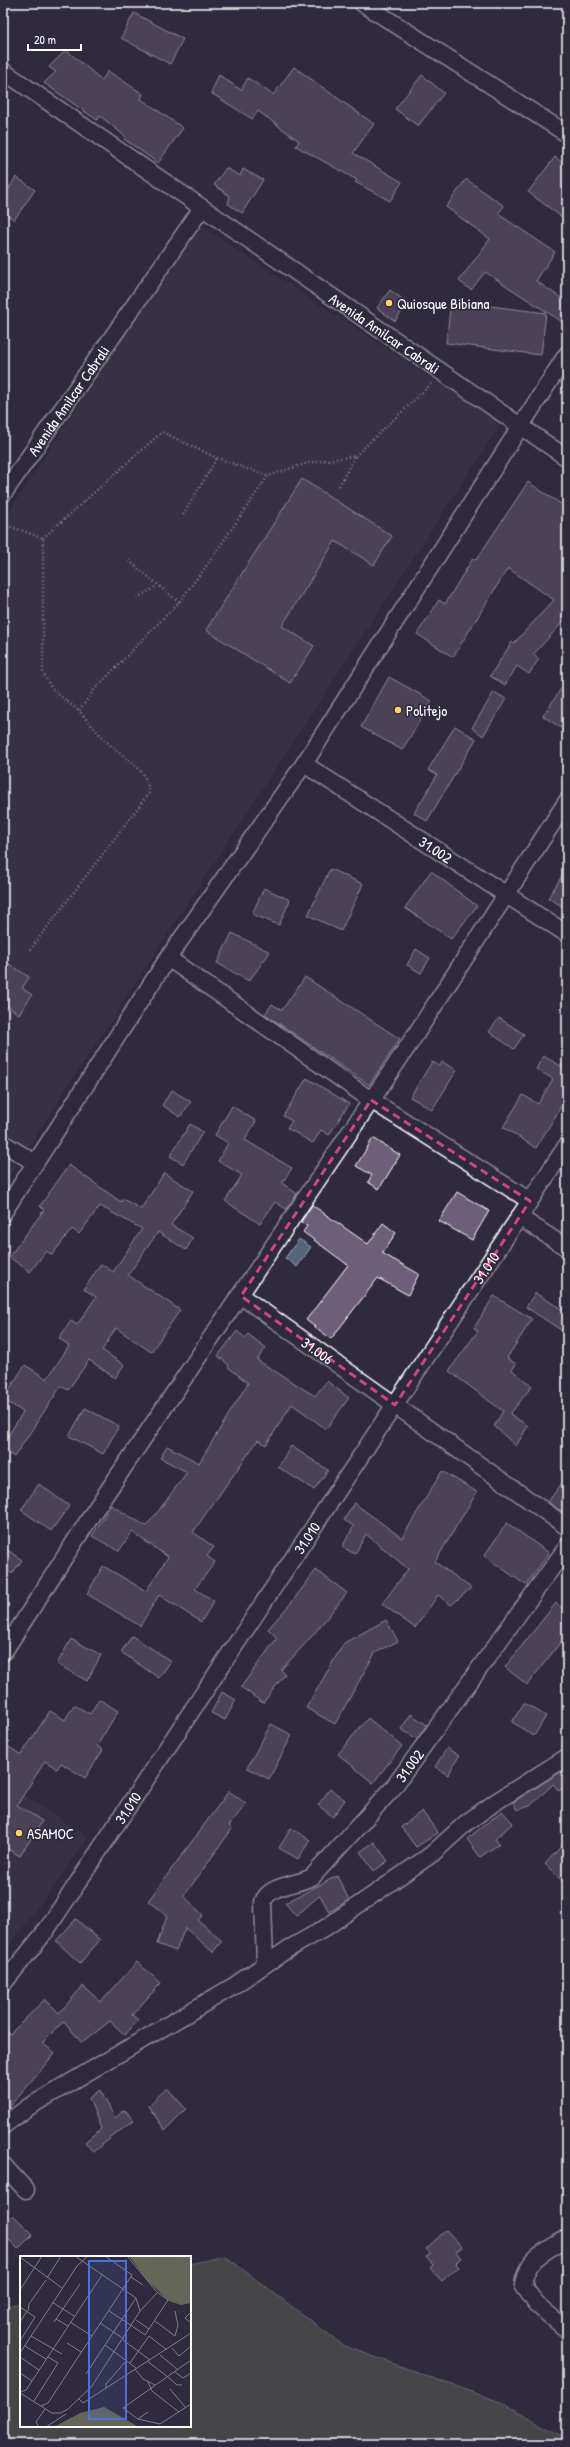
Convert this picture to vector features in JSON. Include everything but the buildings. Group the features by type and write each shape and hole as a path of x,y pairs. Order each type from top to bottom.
{"street":[{"path":"362,3 567,134"},
{"name":"Avenida Amilcar Cabrali","path":"3,71 567,458"},
{"name":"Avenida Amilcar Cabrali","path":"3,494 202,208"},
{"path":"3,1212 168,958 304,764 567,354"},
{"name":"31.002","path":"304,764 567,934"},
{"path":"3,1653 95,1510 241,1296 476,938 507,895 567,801"},
{"path":"168,958 371,1100 530,1202"},
{"path":"3,1143 35,1163"},
{"name":"31.010","path":"3,1984 46,1932 567,1144"},
{"path":"519,1217 567,1248"},
{"name":"31.006","path":"241,1296 567,1527"},
{"name":"31.002","path":"266,1964 263,1902 265,1896 270,1891 302,1883 312,1877 394,1788 567,1547"},
{"path":"3,2126 28,2108 232,1987 358,1907 432,1854 466,1823 497,1800 541,1775 567,1757"},
{"path":"3,2165 26,2190"},
{"path":"567,2238 534,2258 525,2272 523,2285 536,2304 567,2330"}],"path":[{"path":"338,488 354,456 442,373"},
{"path":"30,950 149,793 148,780 134,763 109,744 79,711 52,689 43,673 43,538 162,432 217,458 268,476 308,463 354,456"},
{"path":"183,515 217,458"},
{"path":"79,711 94,690 178,602 205,568 268,476"},
{"path":"3,524 43,538"},
{"path":"129,561 157,586 178,602"},
{"path":"137,598 157,586"}],"highlighted area":[{"path":"371,1100 530,1201 395,1405 241,1296"}],"shaded area":[{"path":"198,224 501,424 3,1186 3,520"},
{"path":"3,1782 89,1837 3,1955"}],"green space":[{"path":"225,2256 344,2346 503,2403 567,2439 567,2444 3,2444 3,2307 20,2303 20,2427 191,2427 191,2264"}],"water":[{"path":"299,1239 311,1247 297,1267 285,1258"}],"place":[{"name":"Quiosque Bibiana","path":"389,303"},
{"name":"Politejo","path":"398,710"},
{"name":"ASAMOC","path":"19,1833"}]}
